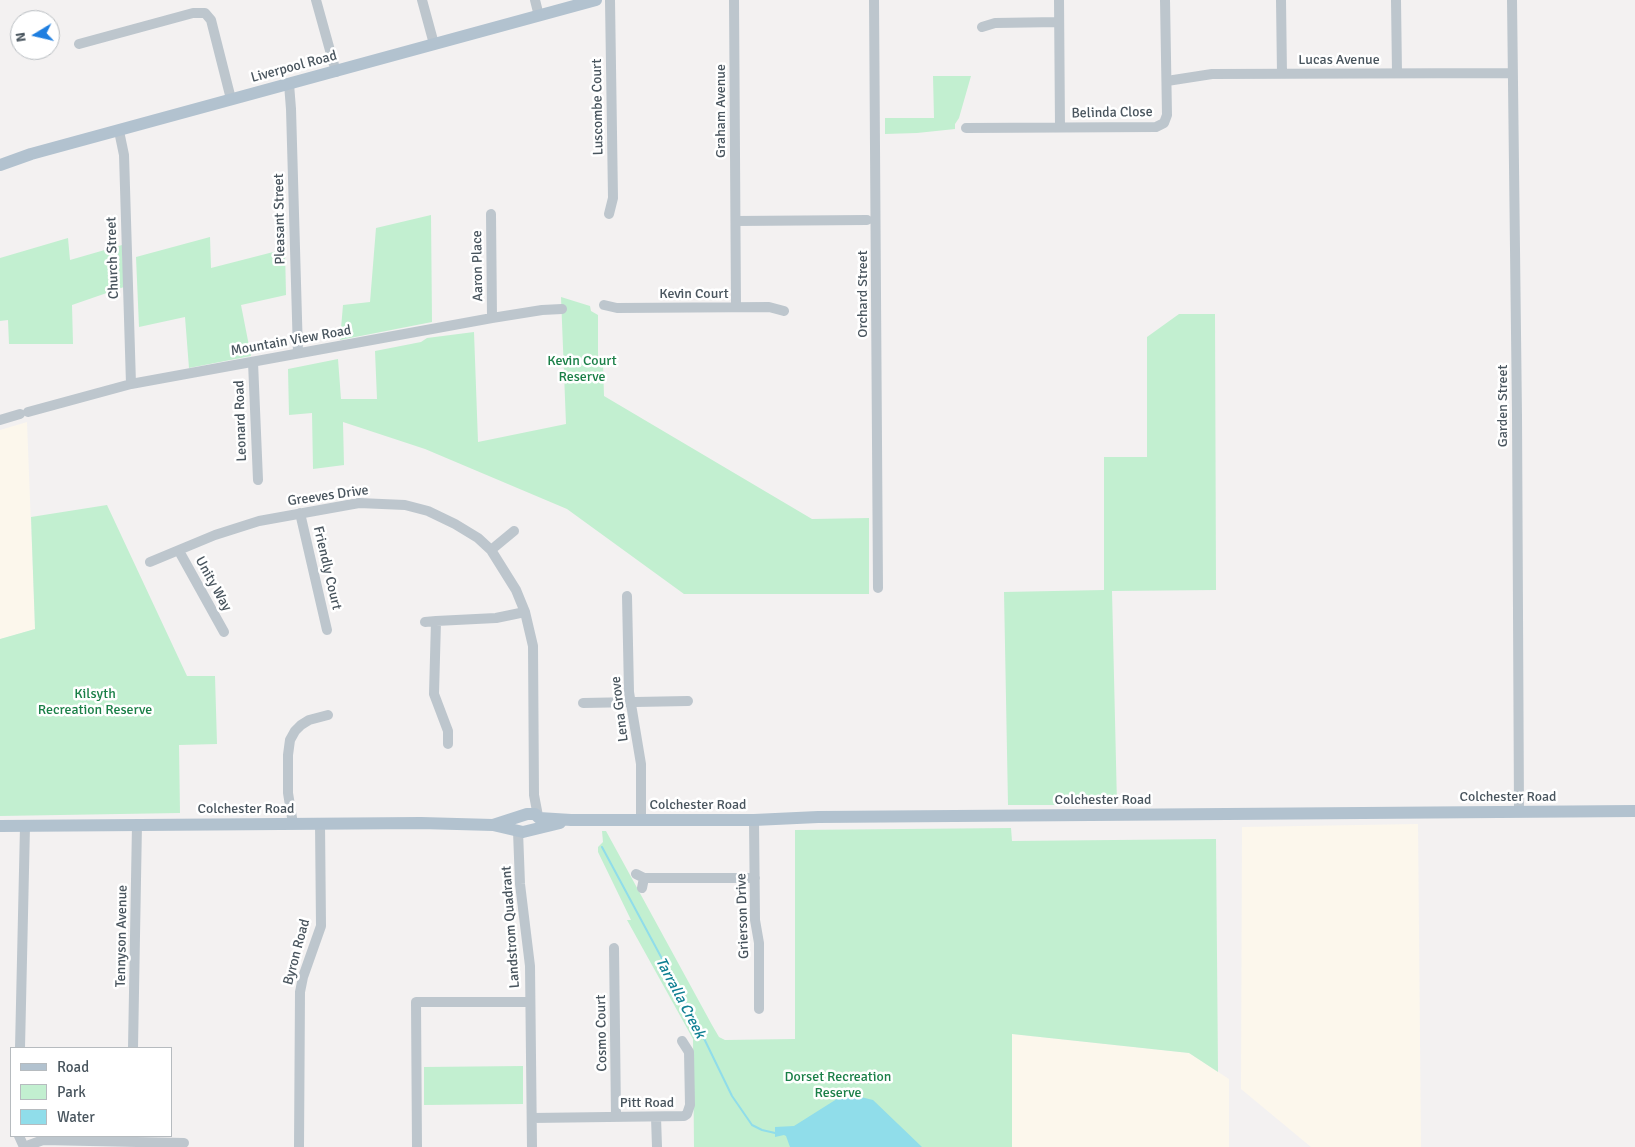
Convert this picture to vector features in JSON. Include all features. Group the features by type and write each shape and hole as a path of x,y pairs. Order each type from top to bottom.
{"main road":[{"name":"Liverpool Road","path":"0,165 31,154 596,0"},
{"name":"Colchester Road","path":"0,826 320,823 493,825 571,820 754,820 818,817 1519,811 1635,812"}],"street":[{"path":"316,0 336,72"},
{"path":"422,0 434,44"},
{"path":"535,0 539,16"},
{"name":"Luscombe Court","path":"609,214 614,198 610,0"},
{"name":"Graham Avenue","path":"734,0 736,307"},
{"name":"Orchard Street","path":"874,0 878,588"},
{"path":"1059,0 1060,127"},
{"name":"Belinda Close","path":"966,128 1160,126 1164,123 1167,115 1165,0"},
{"path":"1281,0 1282,74"},
{"path":"1396,0 1397,73"},
{"name":"Garden Street","path":"1512,0 1519,811"},
{"path":"79,44 193,13 205,13 211,20 232,99"},
{"path":"982,27 995,23 1060,22"},
{"name":"Lucas Avenue","path":"1167,81 1212,74 1512,73"},
{"name":"Pleasant Street","path":"289,84 298,353"},
{"name":"Church Street","path":"119,131 124,155 131,384"},
{"name":"Aaron Place","path":"491,214 492,318"},
{"path":"736,221 867,220"},
{"name":"Kevin Court","path":"604,305 617,308 769,307 784,311"},
{"name":"Mountain View Road","path":"0,420 131,384 492,318 562,308"},
{"name":"Leonard Road","path":"253,362 258,480"},
{"name":"Greeves Drive","path":"150,562 215,535 258,521 359,503 405,505 428,511 478,538 491,550 516,590 525,612 533,646 534,795 528,823"},
{"name":"Friendly Court","path":"300,513 327,630"},
{"path":"491,550 514,532"},
{"name":"Unity Way","path":"179,550 224,632"},
{"name":"Lena Grove","path":"627,596 630,702 640,764 642,820"},
{"path":"425,622 496,618 525,612"},
{"path":"436,621 434,694 448,732 448,744"},
{"path":"584,703 688,701"},
{"path":"293,824 288,793 290,740 301,725 309,720 328,715"},
{"name":"Grierson Drive","path":"754,820 755,920 758,943 759,1010"},
{"name":"Byron Road","path":"299,1147 300,992 320,926 320,823"},
{"name":"Landstrom Quadrant","path":"528,823 520,849 520,884 530,966 532,1147"},
{"name":"Tennyson Avenue","path":"133,1047 137,824"},
{"path":"20,1047 25,826"},
{"path":"641,880 755,878"},
{"name":"Cosmo Court","path":"614,948 616,1117"},
{"name":"Landstrom Quadrant","path":"417,1147 416,1002 530,1002"},
{"name":"Pitt Road","path":"532,1118 681,1117 687,1114 689,1110 689,1052 682,1041"},
{"path":"656,1117 657,1147"},
{"path":"24,1147 43,1140 130,1139 184,1143"}],"shaded area":[{"path":"27,422 35,629 0,639 0,430"},
{"path":"1418,824 1421,1147 1311,1147 1241,1089 1242,827"},
{"path":"1012,1034 1189,1053 1229,1079 1229,1147 1012,1147"}],"green space":[{"path":"933,76 971,76 955,129 885,134 885,118 934,118"},
{"path":"431,215 432,322 340,340 343,305 370,302 376,228"},
{"path":"210,237 211,268 285,249 286,295 241,305 251,356 189,368 185,317 139,327 136,257"},
{"path":"68,238 70,260 122,245 124,287 72,305 73,344 9,344 8,320 0,321 0,258"},
{"name":"Kevin Court Reserve","path":"561,297 590,306 591,311 598,315 598,362 603,363 604,396 812,519 869,518 869,594 684,594 567,509 425,449 343,422 344,465 313,469 312,413 289,415 288,369 338,359 341,399 377,399 375,351 421,342 427,338 474,332 478,442 566,424"},
{"path":"1179,314 1215,314 1216,590 1112,591 1117,805 1008,805 1004,592 1104,590 1104,457 1147,457 1147,337"},
{"name":"Kilsyth Recreation Reserve","path":"107,505 187,676 215,676 217,744 179,745 180,813 0,816 0,639 35,629 31,517"},
{"name":"Dorset Recreation Reserve","path":"1011,828 1012,841 1216,839 1218,1072 1189,1053 1012,1034 1012,1147 694,1147 693,1039 627,920 631,920 598,852 598,847 603,842 602,831 606,831 719,1037 725,1040 795,1039 795,830"},
{"path":"523,1066 523,1104 424,1105 424,1067"}],"water":[{"path":"857,1096 873,1100 922,1147 790,1147 786,1136 775,1137 775,1127 794,1126 840,1097"}],"waterway":[{"name":"Tarralla Creek","path":"602,847 696,1022 732,1096 752,1125 775,1133"}]}
